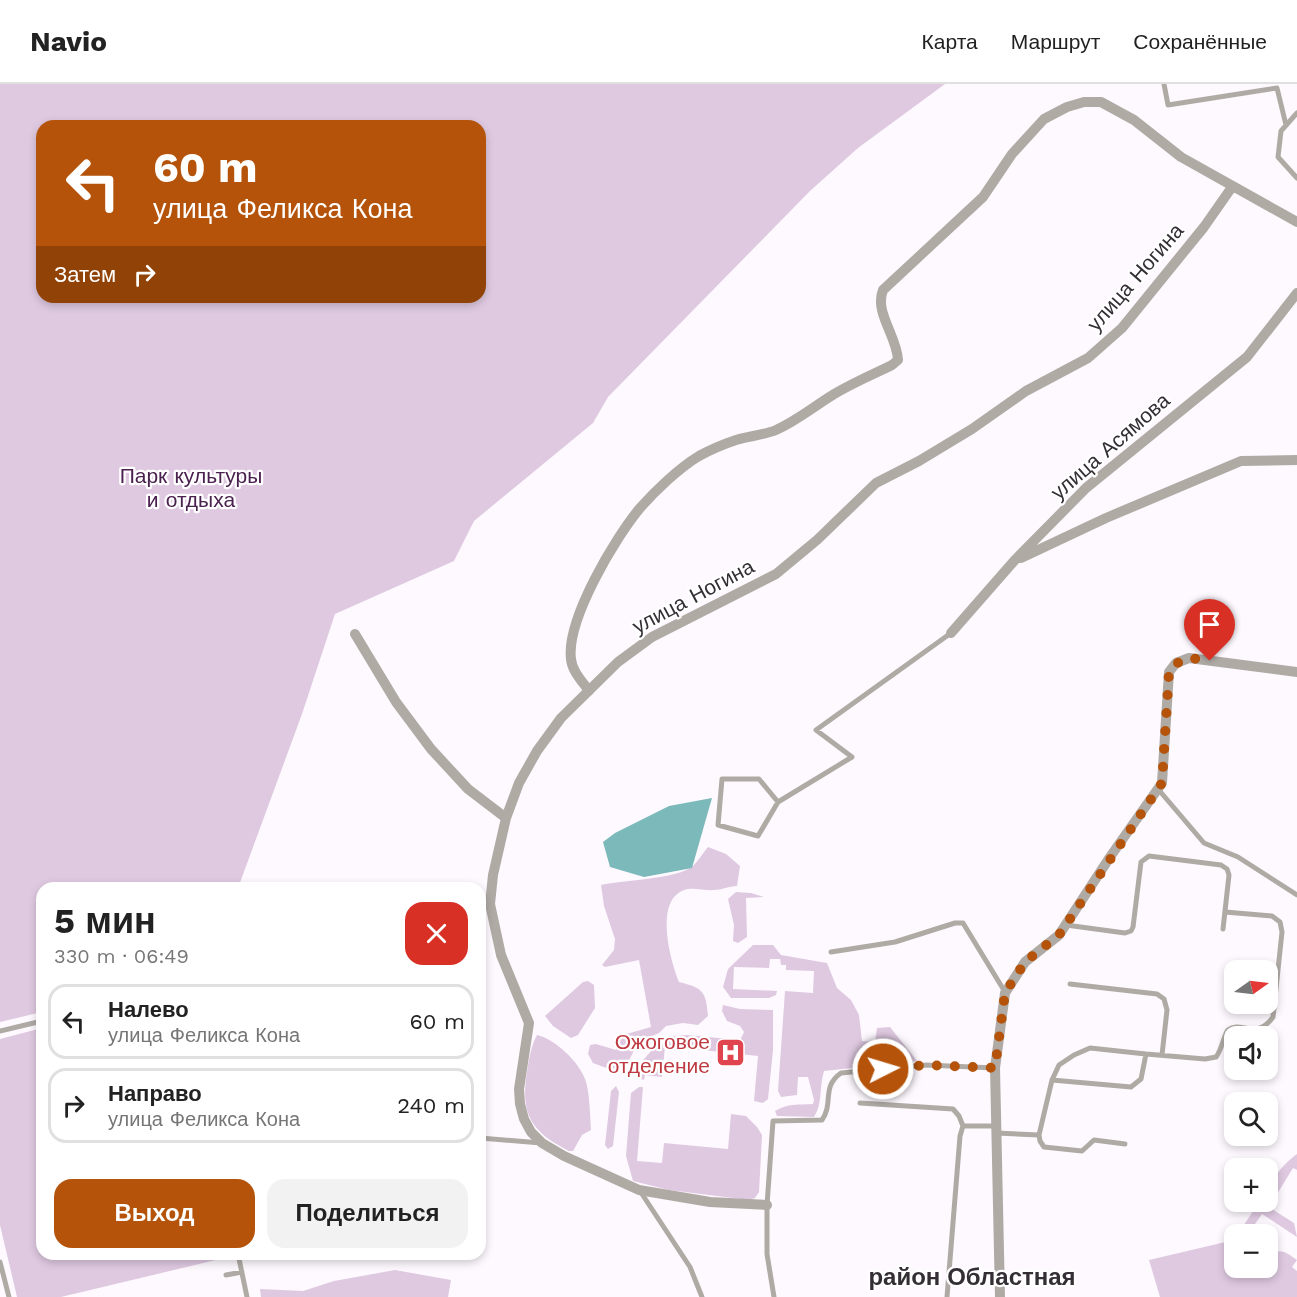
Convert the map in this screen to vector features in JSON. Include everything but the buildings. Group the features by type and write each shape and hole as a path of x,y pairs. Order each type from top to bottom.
{"street":[{"path":"589,691 574,670 571,661 575,624 584,599 640,508 698,456 735,441 772,432 796,421 832,395 898,360 898,348 881,307 880,298 883,290 983,197 1012,154 1044,119 1067,107 1084,102 1101,102 1134,120 1181,157 1297,222"},
{"name":"улица Ногина","path":"766,1205 710,1202 639,1190 564,1156 542,1143 531,1132 524,1119 519,1089 530,1023 501,955 490,904 493,875 506,818 519,783 537,751 561,718 618,662 652,637 776,574 817,540 876,483 920,461 972,429 1026,391 1088,358 1122,328 1204,227 1232,187"},
{"name":"улица Асямова","path":"951,633 1014,561 1086,488 1247,357 1297,294"},
{"path":"1014,561 1106,518 1241,461 1297,460"},
{"path":"355,634 396,702 432,749 468,789 506,818"},
{"path":"1000,1297 995,1068 1005,993 1025,962 1059,935 1162,783 1169,672 1176,663 1189,658 1297,672"}],"lane":[{"path":"1164,84 1168,105 1277,86 1286,125"},
{"path":"1297,113 1281,131 1278,157 1297,178"},
{"path":"778,802 759,779 722,780 718,825 758,836 778,802 852,758 816,730 951,633"},
{"path":"1158,789 1204,843 1238,857 1297,895"},
{"path":"1066,925 1125,933 1131,931 1141,862 1149,856 1221,865 1227,869 1223,929"},
{"path":"1125,1144 1094,1140 1082,1151 1044,1147 1039,1135 1052,1080 1059,1065 1090,1048 1205,1059 1216,1057 1222,1050 1228,1030 1234,1028 1258,1030 1268,1024 1273,1017 1282,932 1280,922 1272,916 1225,912"},
{"path":"831,952 895,942 955,923 963,923 1005,993"},
{"path":"1070,984 1157,994 1164,999 1167,1010 1162,1055"},
{"path":"0,1031 36,1022"},
{"path":"1052,1080 1131,1087 1141,1079 1146,1054"},
{"path":"774,1297 767,1254 766,1205 773,1121 822,1120 828,1112 828,1087 832,1079 841,1073 926,1065 995,1068"},
{"path":"860,1103 952,1109 959,1116 963,1126 960,1136 946,1297"},
{"path":"963,1126 1039,1135"},
{"path":"486,1138 542,1143"},
{"path":"639,1190 690,1267 702,1297"},
{"path":"239,1260 248,1297"},
{"path":"0,1262 9,1297"},
{"path":"226,1275 242,1272"}],"green space":[{"name":"Парк культуры и отдыха","path":"0,84 945,84 858,148 810,191 608,397 593,423 474,521 454,561 335,614 302,714 240,882 36,882 36,1013 0,1022"},
{"path":"708,847 726,854 740,866 737,886 717,890 682,891 674,897 669,907 667,933 679,982 693,986 702,992 708,1016 698,1025 683,1023 666,1026 659,1033 643,1040 622,1067 609,1069 593,1063 588,1054 590,1045 596,1044 616,1050 623,1035 651,1027 639,960 605,967 602,965 614,950 615,939 604,906 601,885 675,874 693,866"},
{"path":"736,892 764,897 746,898 747,937 738,943 733,941 734,925 728,899"},
{"path":"753,945 773,945 781,955 827,963 837,988 851,1000 859,1015 862,1041 875,1042 877,1028 890,1027 917,1061 824,1071 819,1106 814,1117 777,1116 775,1111 784,1107 813,1104 808,1077 798,1077 797,1095 781,1097 778,1091 785,991 813,993 814,971 786,970 786,965 781,965 780,959 770,959 769,968 734,967 733,989 777,991 776,995 769,998 731,998 723,987 728,969"},
{"path":"588,981 594,985 595,1008 578,1035 571,1038 553,1026 545,1016 583,982"},
{"path":"723,1005 740,1009 773,1010 773,1050 768,1099 763,1103 754,1101 758,1056 665,1046 662,1077 645,1075 644,1080 637,1075 637,1067 652,1050 673,1036 729,1039 732,1045 737,1047 744,1032 740,1026 727,1021 722,1011"},
{"path":"36,1030 36,1260 216,1260 61,1297 17,1297 0,1225 0,1039"},
{"path":"537,1035 551,1041 566,1052 582,1072 587,1084 591,1130 582,1135 573,1151 545,1137 531,1120 527,1110 525,1087 527,1072"},
{"path":"616,1086 619,1092 613,1146 608,1149 605,1145 611,1091"},
{"path":"643,1087 637,1161 662,1163 664,1143 728,1149 731,1114 746,1116 762,1135 759,1192 755,1198 749,1200 669,1190 633,1181 626,1156 631,1093"},
{"path":"1297,1154 1297,1170 1293,1168 1278,1192 1278,1174"},
{"path":"1252,1212 1277,1212 1294,1223 1297,1237 1262,1214 1255,1224 1245,1224"},
{"path":"1224,1242 1224,1278 1278,1278 1278,1251 1284,1252 1297,1260 1292,1267 1297,1271 1297,1297 1160,1297 1149,1260"},
{"path":"395,1270 451,1280 448,1297 261,1297 260,1289 303,1291 334,1281"}],"water":[{"path":"712,798 692,868 644,877 610,867 603,842 615,833 669,806"}],"place":[{"name":"Ожоговое отделение","path":"731,1053"}],"district":[{"name":"район Областная","path":"972,1277"}],"route":[{"path":"883,1069 926,1065 995,1068 1005,993 1025,962 1059,935 1162,783 1169,672 1176,663 1189,658 1210,661"}]}
